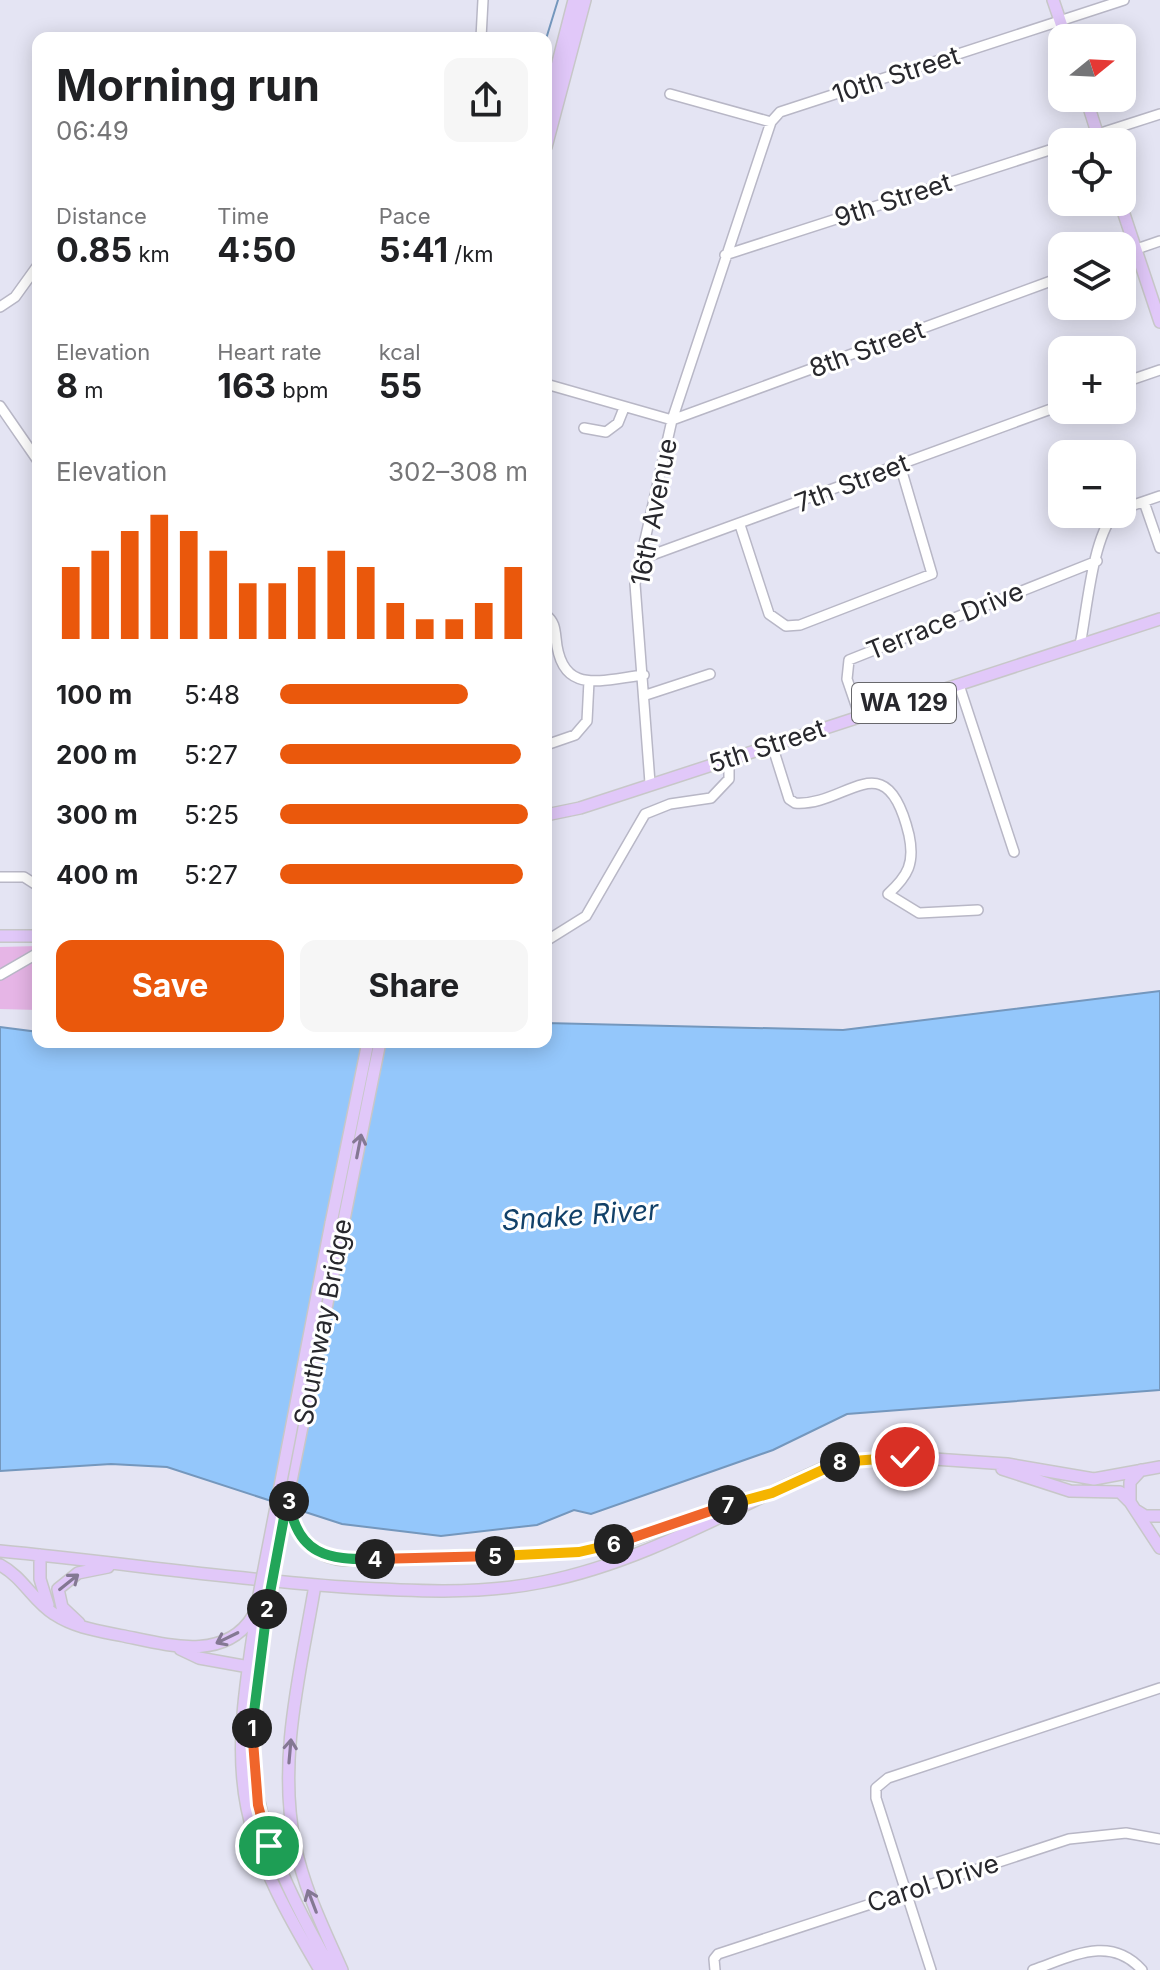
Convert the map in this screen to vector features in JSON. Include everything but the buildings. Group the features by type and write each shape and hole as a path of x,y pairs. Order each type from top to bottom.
{"main road":[{"path":"552,86 574,0"},
{"path":"552,124 585,0"},
{"path":"1053,0 1061,24"},
{"path":"1136,249 1160,322"},
{"name":"5th Street","path":"552,815 1160,619"},
{"path":"0,936 32,936"},
{"name":"Southway Bridge","path":"262,1601 367,1048"},
{"name":"Southway Bridge","path":"262,1601 288,1496 379,1048"},
{"path":"0,1551 315,1585 440,1590 541,1583 609,1562 715,1520 835,1463 856,1459 905,1457 1094,1479 1160,1467"},
{"path":"974,1463 1070,1491 1120,1492 1145,1516 1160,1516"},
{"path":"1144,1468 1130,1482 1134,1506 1160,1548"},
{"path":"288,1496 294,1525 301,1537 330,1558 452,1558 579,1552 633,1539 772,1493"},
{"path":"40,1555 44,1597 57,1616"},
{"path":"0,1565 12,1571 57,1616 85,1628 249,1667"},
{"path":"85,1628 62,1607 58,1589 87,1570 128,1565"},
{"path":"315,1585 290,1745 290,1811 304,1880 342,1970"},
{"path":"178,1648 201,1647 231,1639 253,1617 262,1601"},
{"path":"262,1601 261,1656 253,1706 252,1756 258,1805 285,1888 332,1970"},
{"path":"262,1601 244,1697 242,1774 247,1809 275,1889 320,1970"},
{"path":"249,1667 261,1656"},
{"path":"223,1663 238,1679 244,1697"}],"street":[{"path":"481,32 483,0"},
{"name":"10th Street","path":"771,122 780,112 1124,0"},
{"path":"670,94 771,122 672,420"},
{"path":"1124,128 1160,114"},
{"name":"9th Street","path":"725,255 1048,151"},
{"path":"1136,249 1160,241"},
{"path":"0,307 15,297 32,273"},
{"name":"8th Street","path":"672,420 1048,282"},
{"path":"1136,378 1160,370"},
{"name":"16th Avenue","path":"552,386 672,420 635,584 646,695 650,783"},
{"path":"0,406 32,452"},
{"path":"584,428 606,432 618,423 624,408"},
{"name":"7th Street","path":"641,559 1048,410"},
{"path":"740,525 769,614 786,626 800,625 932,574 900,465"},
{"path":"1136,505 1160,496"},
{"path":"1144,502 1160,548"},
{"path":"1080,645 1106,528"},
{"name":"Terrace Drive","path":"860,717 847,679 849,660 1097,561"},
{"path":"552,624 561,666 573,677 589,681 644,675"},
{"path":"646,695 710,674"},
{"path":"552,743 575,735 587,721 589,681"},
{"path":"959,685 1014,852"},
{"path":"772,745 789,799 795,803 866,782 888,791 905,822 912,859 911,869 888,894 919,913 978,910"},
{"path":"552,937 586,916 645,814 670,804 711,798 729,779 729,758"},
{"path":"0,877 24,877 32,882"},
{"path":"0,975 32,956"},
{"path":"931,1970 876,1798 876,1788 888,1778 1160,1688"},
{"name":"Carol Drive","path":"715,1965 718,1954 1069,1839 1126,1833 1160,1839"},
{"path":"1033,1970 1109,1949 1123,1953 1142,1970"}],"shaded area":[{"path":"32,946 32,1010 0,1009 0,947"}],"water":[{"name":"Snake River","path":"1160,991 1160,1390 847,1414 773,1450 591,1514 574,1510 537,1525 441,1536 342,1524 167,1467 111,1464 0,1471 0,1027 32,1031 32,1048 552,1048 552,1023 843,1030"}],"waterway":[{"path":"548,32 558,0"}],"route":[{"path":"269,1846 258,1805 252,1756 253,1706 267,1602 288,1496 294,1525 301,1537 330,1558 554,1554 579,1552 633,1539 772,1493 835,1463 876,1457 905,1457"}]}
